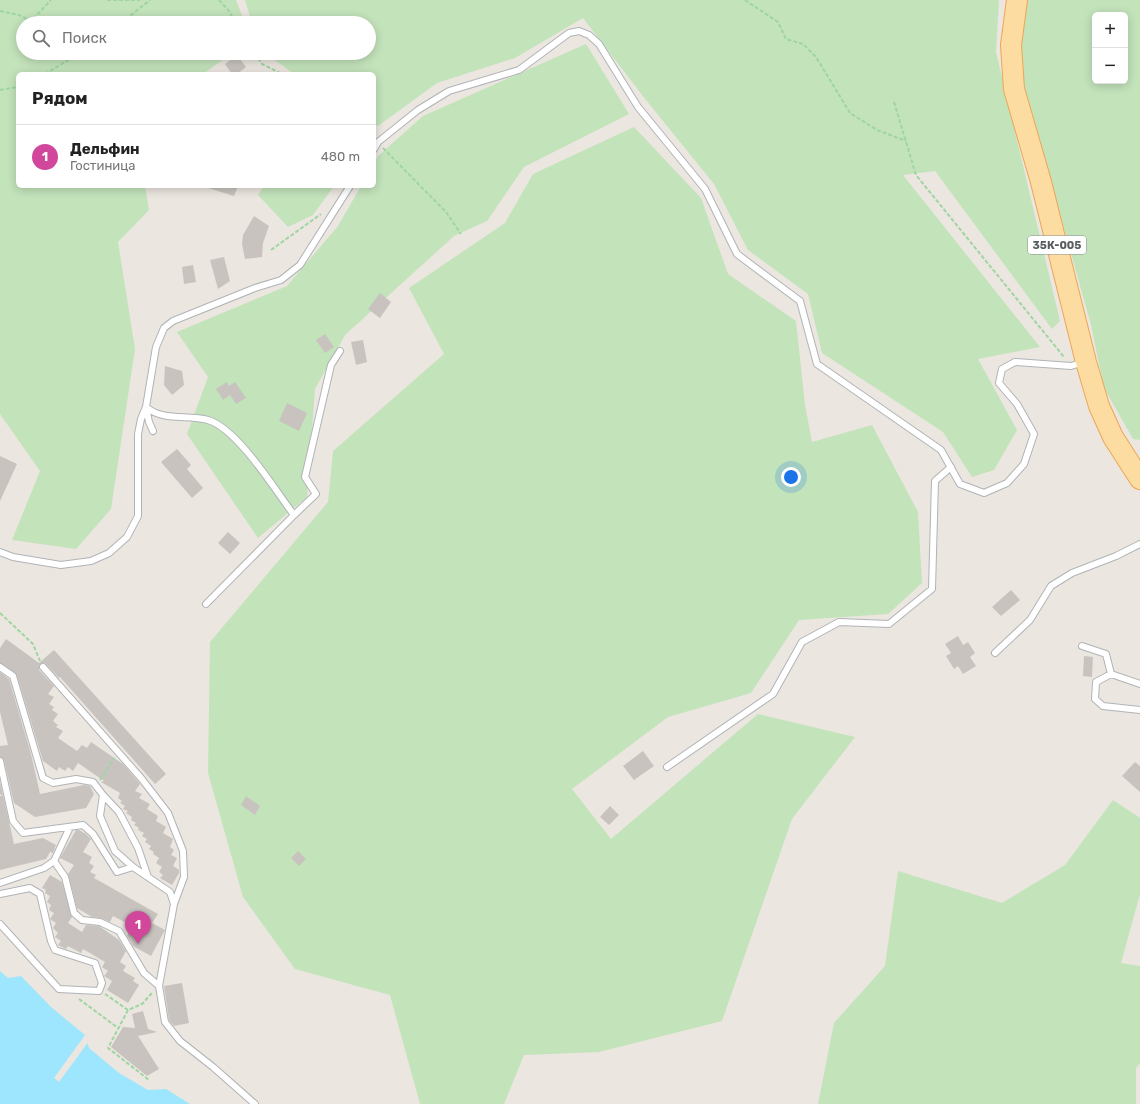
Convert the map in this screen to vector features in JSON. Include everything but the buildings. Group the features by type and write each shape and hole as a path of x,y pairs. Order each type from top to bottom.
{"main road":[{"name":"35К-005","path":"1017,0 1011,45 1014,89 1042,182 1078,364 1113,437 1140,479"}],"lane":[{"path":"376,146 378,142 418,110 449,91 519,70 569,33 579,31 589,35 599,44 638,107 705,189 737,254 800,301 818,364 941,450 960,484 984,493 1007,483 1024,464 1034,434 1017,404 998,383 1002,369 1015,362 1078,364"},
{"path":"0,552 13,557 61,565 91,561 108,553 127,537 138,516 138,434 141,419 146,407 156,347 164,328 174,321 255,288 281,280 300,265 349,188"},
{"path":"206,604 316,494 305,477 331,365 340,351"},
{"path":"146,407 149,422 153,431"},
{"path":"146,407 154,413 174,417 208,420 223,428 246,452 294,515"},
{"path":"667,767 773,694 802,642 839,622 889,624 932,589 935,481 950,467"},
{"path":"995,653 1030,620 1051,586 1072,573 1116,556 1140,544"},
{"path":"1082,646 1106,654 1111,674"},
{"path":"0,667 13,676 23,705 34,750 43,778 53,783 76,779 93,782 119,812 138,848 148,877"},
{"path":"43,667 117,751 168,813 183,851 184,877 174,904 158,986 165,1022 180,1041 213,1067 255,1104"},
{"path":"1140,684 1111,674 1096,682 1095,699 1103,706 1140,710"},
{"path":"0,761 13,821 23,833 83,825 93,834 117,872 133,867"},
{"path":"104,796 100,816 115,851 133,867 170,892 174,904"},
{"path":"0,883 44,868 54,862 70,827"},
{"path":"54,862 65,877 74,914 82,920 100,922 119,931 144,973 158,986"},
{"path":"0,894 30,888 40,894 51,941 55,950 95,962 102,983 99,991 59,989 0,924"}],"path":[{"path":"36,16 51,0"},
{"path":"107,0 140,0"},
{"path":"130,16 150,0"},
{"path":"219,0 230,12 231,16"},
{"path":"745,0 778,22 786,39 802,44 816,57 850,113 877,130 906,141"},
{"path":"0,11 21,16"},
{"path":"48,72 68,60"},
{"path":"259,60 262,64 278,72"},
{"path":"0,90 16,87"},
{"path":"894,102 916,175 1078,364"},
{"path":"378,142 446,212 461,234"},
{"path":"271,250 319,216 324,210"},
{"path":"0,613 33,644 43,667"},
{"path":"96,786 117,751"},
{"path":"149,1080 108,1048 128,1010 142,1004 158,986"},
{"path":"99,991 116,1000 128,1010"}],"green space":[{"path":"0,0 236,0 242,16 16,16 16,60 222,60 206,72 16,72 16,188 145,188 149,210 118,242 135,349 111,509 76,549 12,540 40,471 0,414"},
{"path":"245,0 999,0 996,52 1060,321 1052,329 935,171 903,175 1040,347 978,359 1017,430 994,470 972,477 943,432 822,353 808,294 748,250 714,184 642,95 583,18 515,58 437,83 378,126 376,125 376,72 291,72 275,60 376,60 376,16 250,16"},
{"path":"1023,0 1140,0 1140,440 1133,439 1104,388 1091,325 1016,57"},
{"path":"586,44 629,114 524,167 487,221 454,236 345,335 315,389 307,497 258,538 187,434 208,377 177,332 287,286 338,226 360,188 376,188 376,160 378,156 423,116"},
{"path":"634,127 701,198 728,274 796,321 805,405 812,442 872,425 918,512 922,583 888,614 799,620 751,693 668,717 572,789 611,839 758,714 855,737 792,819 722,1021 599,1052 524,1055 504,1104 420,1104 390,995 295,969 243,897 208,773 210,642 328,502 333,451 444,354 409,288 505,223 533,174"},
{"path":"263,188 333,188 313,215 288,227 258,195"},
{"path":"1113,800 1140,818 1140,894 1121,963 1140,966 1140,1063 1136,1068 1136,1104 818,1104 834,1023 885,966 898,871 1002,903 1065,865"}],"water":[{"path":"0,971 8,978 21,976 51,1007 85,1035 89,1048 119,1073 148,1090 166,1089 190,1104 0,1104"}],"pier":[{"path":"85,1035 89,1041 59,1082 54,1078"}],"place":[{"name":"Дельфин","path":"138,944"}]}
